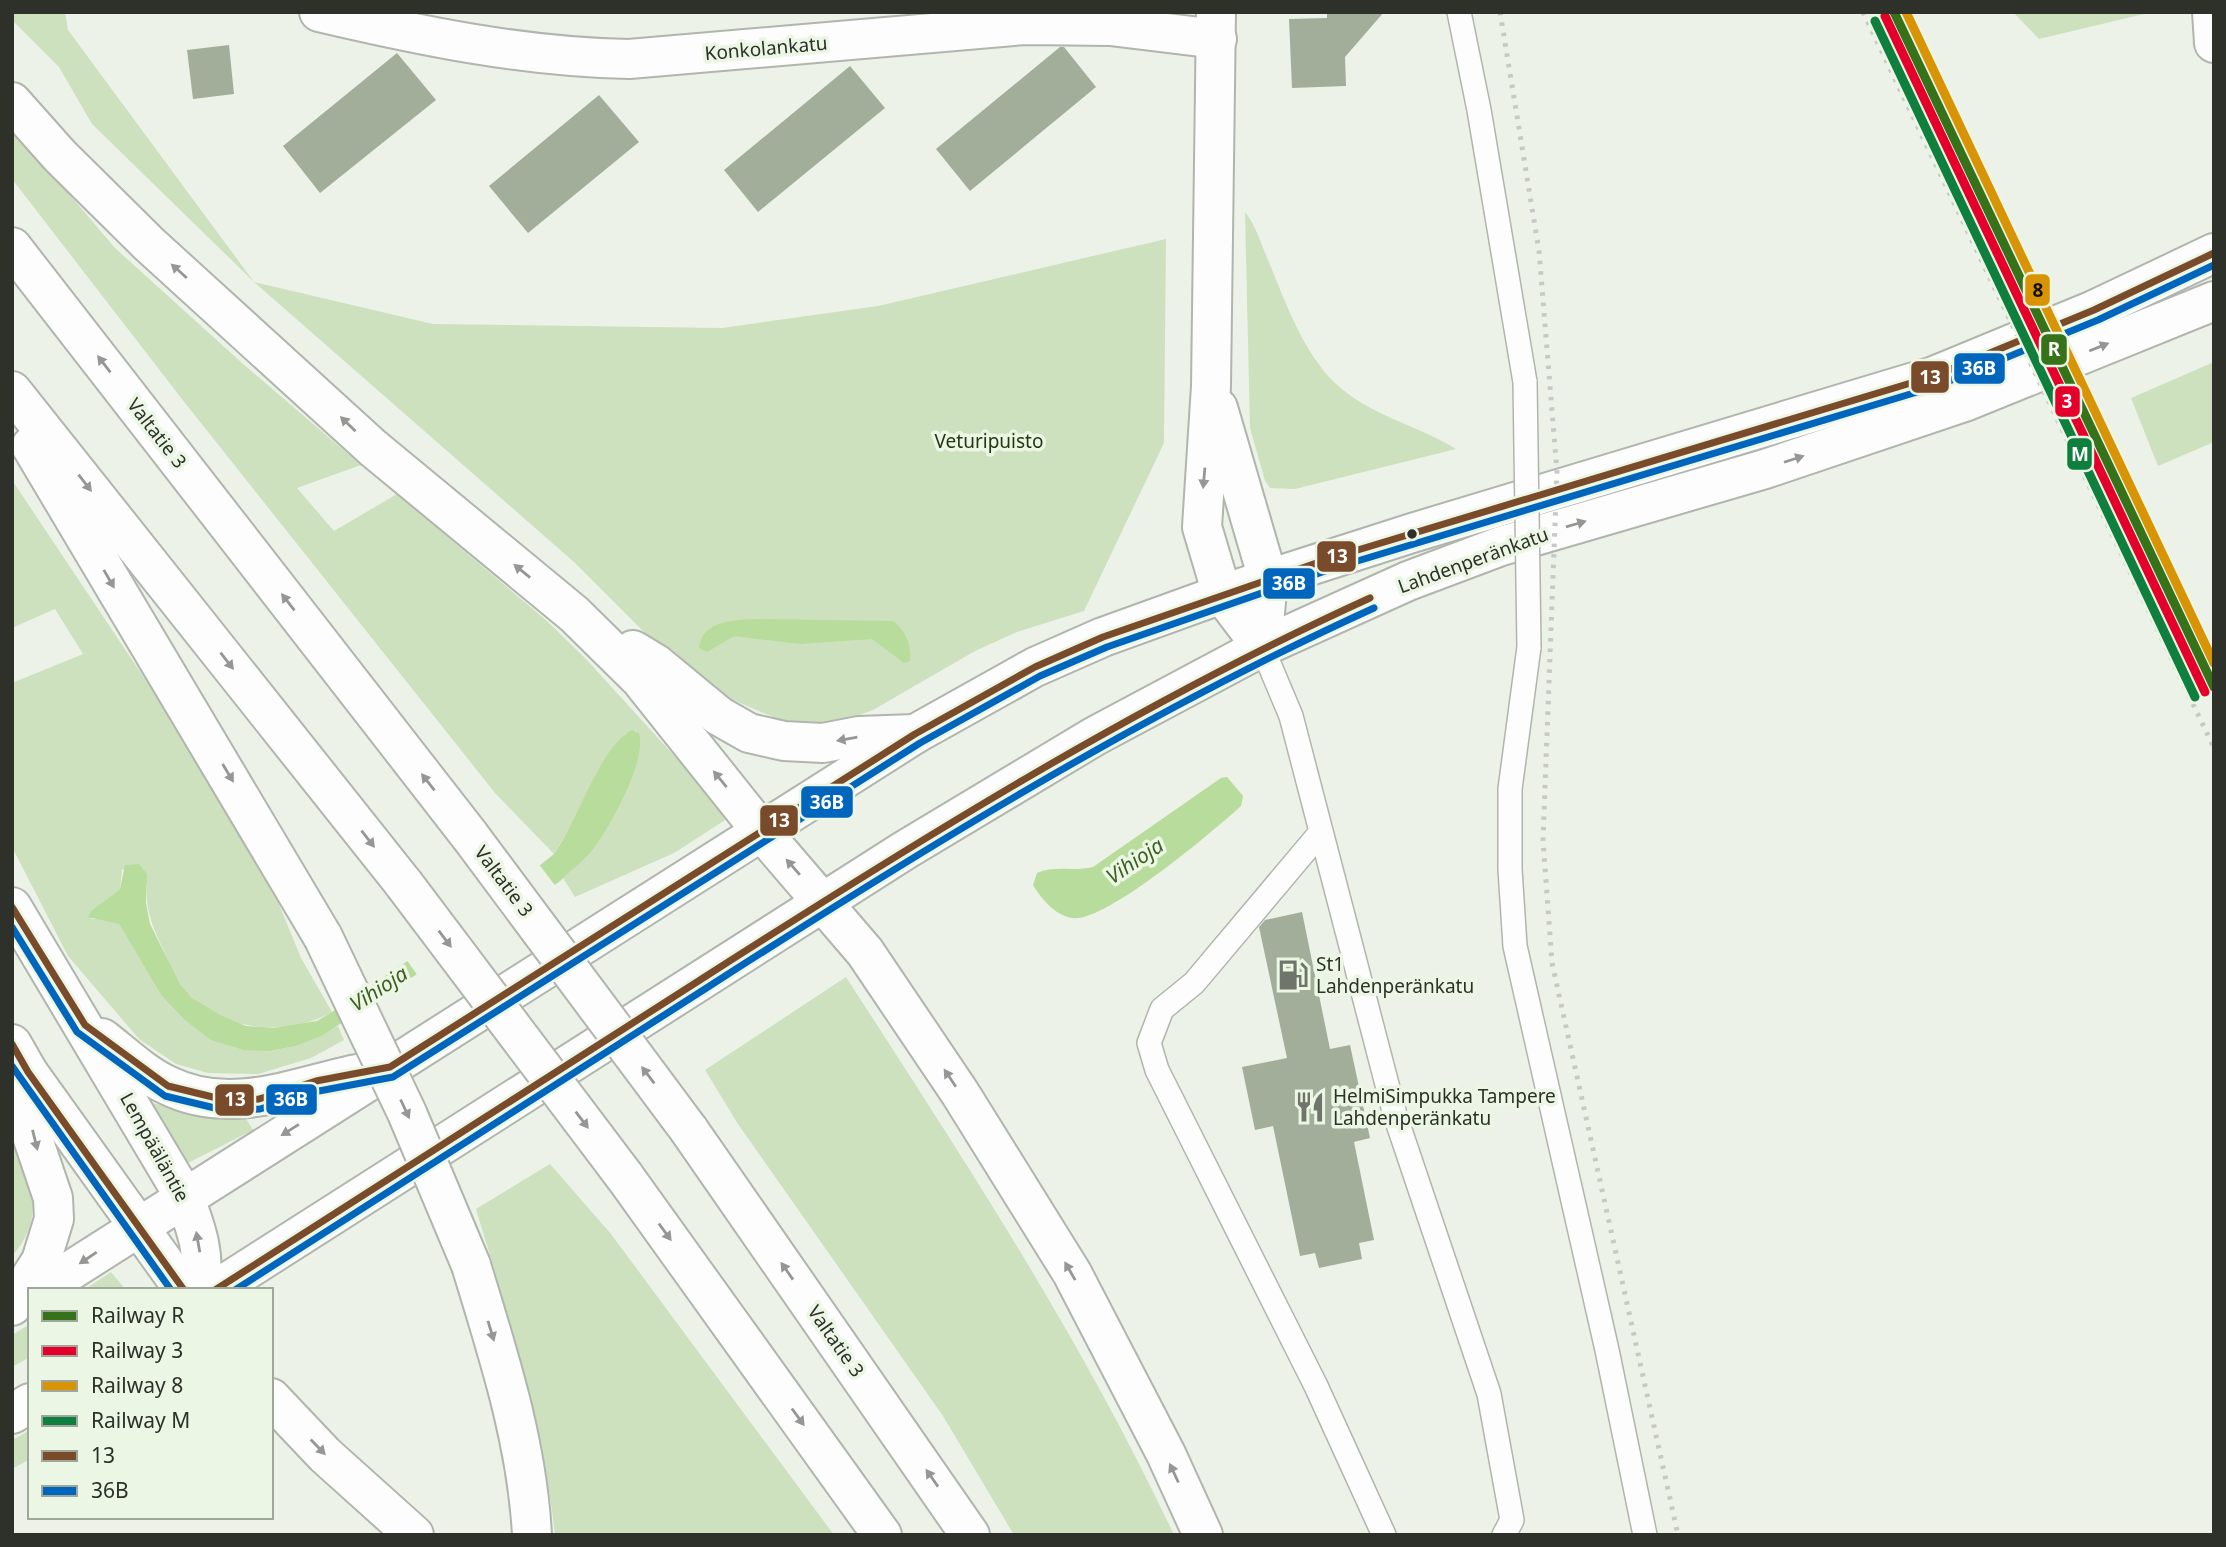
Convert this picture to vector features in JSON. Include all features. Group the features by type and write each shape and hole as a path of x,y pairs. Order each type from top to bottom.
{"main road":[{"name":"Konkolankatu","path":"319,12 475,45 564,58 629,59 1025,25 1216,26"},
{"path":"2212,12 2214,43"},
{"path":"1216,26 1211,386 1202,527 1222,594 1262,647"},
{"path":"12,102 60,156 149,244 373,448 575,614 640,679 762,832 865,952 960,1093 1072,1273 1166,1454 1203,1535"},
{"name":"Valtatie 3","path":"12,247 470,836 689,1130 970,1535"},
{"name":"Lahdenperänkatu","path":"43,1288 136,1226 915,734 1035,667 1103,638 1268,579 1934,376 2095,310 2214,253"},
{"name":"Lahdenperänkatu","path":"218,1288 823,901 1095,736 1262,647 1408,581 1501,546 1765,469 1967,401 2214,301"},
{"path":"1211,386 1268,579 1262,647"},
{"path":"12,391 404,884 625,1177 882,1535"},
{"path":"12,414 323,937 407,1113 471,1265 513,1402 526,1475 532,1534"},
{"path":"575,614 656,664 719,716 749,733 784,741 823,743 859,736 915,734"},
{"name":"Lempääläntie","path":"12,907 85,1025 184,1196 197,1231 201,1259 198,1288"},
{"path":"85,1025 168,1086 225,1101 259,1099 317,1081 390,1067"},
{"path":"20,1058 136,1226 182,1288"},
{"path":"12,1307 41,1261 54,1219 53,1198 32,1136 20,1058"},
{"path":"12,1307 28,1298"},
{"path":"273,1400 325,1455 414,1535"},
{"path":"12,1414 28,1405"}],"lane":[{"path":"1459,12 1484,138 1525,382 1529,647 1510,789 1510,869 1515,946 1646,1535"},
{"path":"1262,647 1286,699 1395,1115 1489,1394 1510,1530"},
{"path":"1321,832 1194,983 1163,1009 1149,1043 1157,1070 1316,1386 1384,1535"}],"green space":[{"path":"12,12 65,12 68,30 254,282 92,124 59,67 12,20"},
{"path":"2013,12 2148,12 2148,13 2039,39"},
{"path":"12,127 115,248 242,363 361,465 297,488 334,531 397,494 547,621 586,659 730,817 674,853 575,897 563,878 594,846 604,829 619,793 637,731 625,734 598,771 577,816 554,854 495,793 185,403 12,179"},
{"path":"1245,212 1252,222 1303,339 1322,369 1348,394 1377,412 1456,449 1295,489 1270,488 1265,481 1250,428"},
{"name":"Veturipuisto","path":"1166,239 1164,443 1084,611 1017,632 975,651 873,710 837,723 780,720 712,691 674,662 574,562 254,282 433,324 722,328 878,306"},
{"path":"2214,362 2214,442 2158,466 2131,398"},
{"path":"12,480 209,775 265,870 301,958 332,1012 297,1025 260,1027 223,1018 206,1009 186,992 172,969 151,919 147,903 147,885 122,869 120,889 92,910 92,919 109,919 119,924 161,995 270,1051 296,1046 338,1026 344,1040 311,1058 258,1074 208,1073 176,1064 139,1039 68,956 12,847 12,683 83,654 55,609 12,628"},
{"path":"846,977 977,1181 1061,1320 1174,1535 1014,1535 943,1416 738,1124 705,1070"},
{"path":"145,1101 219,1120 245,1117 253,1130 186,1164"},
{"path":"12,1128 29,1177 33,1209 24,1241 12,1256"},
{"path":"550,1164 611,1234 834,1535 555,1535 533,1411 476,1209"},
{"path":"111,1272 124,1288 87,1288"},
{"path":"28,1325 28,1358 12,1367 12,1335"},
{"path":"28,1431 28,1460 12,1469 12,1440"}],"water":[{"path":"733,621 893,621 907,638 910,661 904,663 872,639 800,644 734,636 707,652 699,648 702,638 714,626"},
{"name":"Vihioja","path":"632,730 639,733 640,745 633,775 609,824 582,861 559,882 323,1035 296,1046 270,1051 244,1050 211,1040 185,1020 161,995 119,924 88,917 92,910 120,889 125,865 139,864 147,874 146,903 150,924 180,984 192,998 220,1015 246,1026 274,1028 317,1021 489,906 554,854 599,768 620,739"},
{"name":"Vihioja","path":"1227,777 1243,796 1241,806 1162,871 1115,903 1094,913 1071,918 1052,908 1033,885 1037,873 1093,867 1221,778"}],"pier":[{"path":"538,863 557,888 418,976 406,959 487,903"}],"building":[{"path":"1327,12 1384,12 1345,57 1346,86 1292,88 1289,19 1327,18"},
{"path":"229,45 234,94 193,99 187,50"},
{"path":"1060,47 1064,47 1096,87 970,191 936,149"},
{"path":"397,53 436,100 320,193 283,146"},
{"path":"850,66 885,108 758,212 724,170"},
{"path":"599,95 639,142 528,233 489,186"},
{"path":"1302,912 1330,1049 1350,1045 1370,1138 1354,1142 1374,1240 1359,1243 1362,1259 1319,1268 1315,1253 1300,1256 1273,1126 1255,1130 1242,1067 1287,1058 1259,927 1265,920"}],"railway":[{"path":"1500,12 1539,251 1557,472 1543,840 1552,963 1678,1535"},
{"path":"1863,12 2214,748"}],"rail line":[{"name":"R","path":"1894,12 2214,687"},
{"name":"8","path":"1906,12 2214,663"},
{"name":"3","path":"1885,16 2205,692"},
{"name":"M","path":"1875,21 2195,697"}],"transit line":[{"name":"13","path":"12,907 85,1025 168,1086 225,1100 259,1099 316,1081 390,1067 915,734 1035,667 1103,637 1328,559 1934,376 2094,310 2214,253"},
{"name":"36B","path":"12,927 77,1032 165,1096 223,1110 260,1109 319,1091 393,1077 920,743 1040,676 1107,647 1331,569 1937,386 2098,320 2214,265"},
{"name":"13","path":"218,1288 945,826 1197,683 1370,598"},
{"name":"36B","path":"238,1288 789,935 952,834 1202,693 1374,608"},
{"name":"13","path":"12,1044 28,1072 183,1288"},
{"name":"36B","path":"12,1066 170,1288"}],"place":[{"name":"St1 Lahdenperänkatu","path":"1293,975"},
{"name":"HelmiSimpukka Tampere Lahdenperänkatu","path":"1310,1107"}]}
